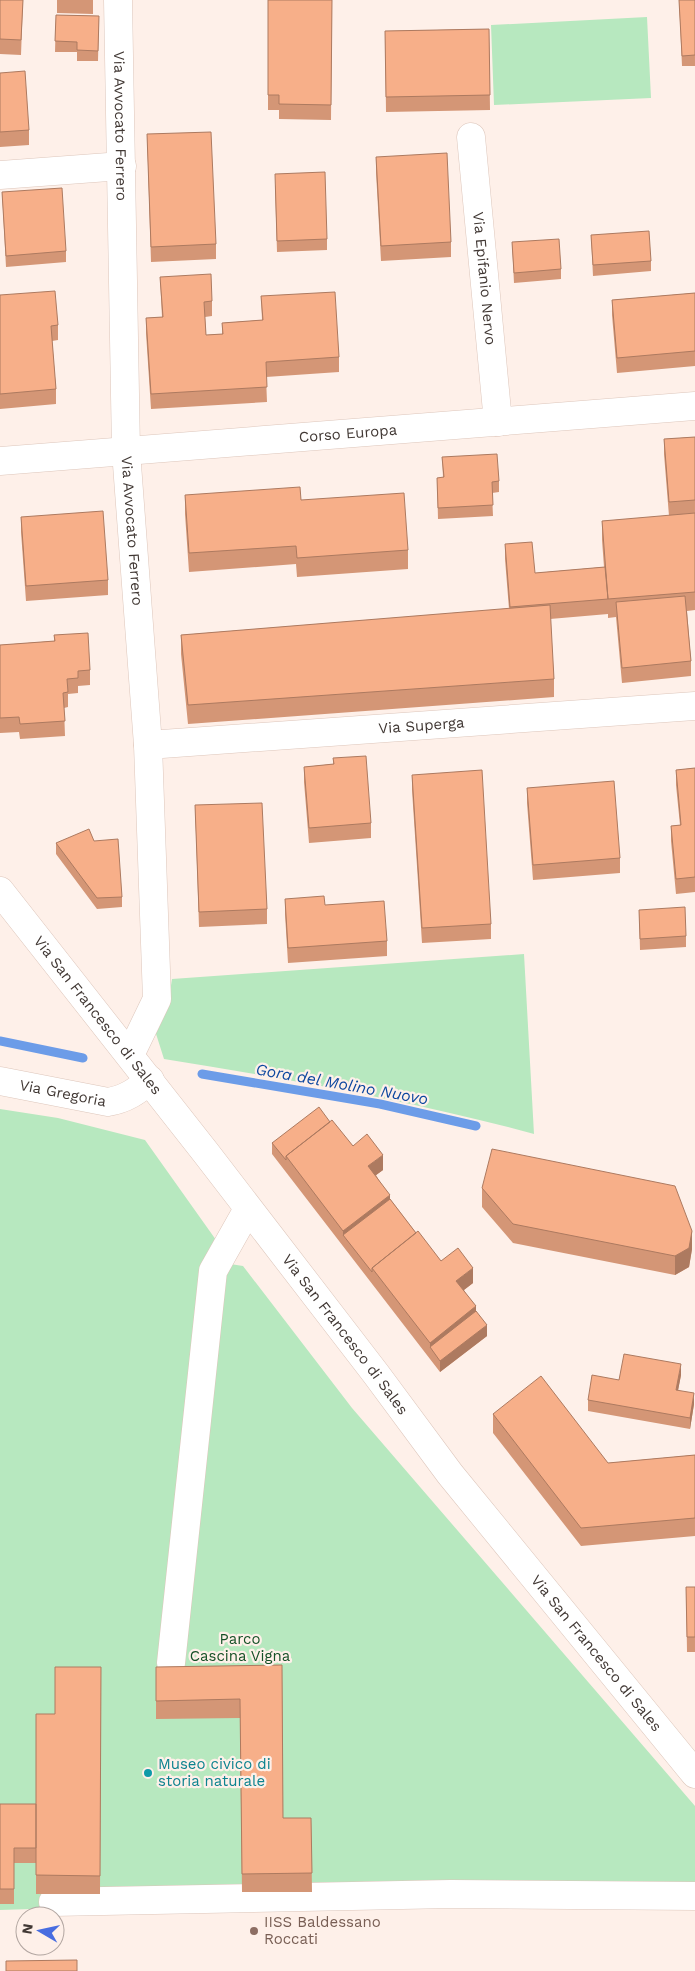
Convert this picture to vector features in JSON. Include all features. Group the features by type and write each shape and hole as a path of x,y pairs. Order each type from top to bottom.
{"street":[{"name":"Via Avvocato Ferrero","path":"118,0 126,451 148,745 157,999 130,1055"},
{"name":"Via Epifanio Nervo","path":"471,137 498,422"},
{"path":"0,175 122,166"},
{"name":"Corso Europa","path":"0,461 695,406"},
{"name":"Via Superga","path":"148,745 695,706"},
{"name":"Via San Francesco di Sales","path":"0,891 150,1080 376,1374 450,1474 695,1774"},
{"name":"Via Gregoria","path":"0,1081 108,1102 118,1101 135,1093 150,1080"},
{"path":"171,1664 213,1271 248,1209"},
{"path":"53,1902 451,1894 695,1896"}],"green space":[{"path":"647,17 651,98 494,105 491,25"},
{"path":"524,954 534,1134 443,1111 350,1092 164,1059 151,1018 167,1011 172,979"},
{"name":"Parco Cascina Vigna","path":"0,1109 58,1118 145,1140 221,1247 211,1261 243,1266 352,1408 695,1806 695,1888 65,1908 65,1906 15,1906 15,1910 0,1910"}],"building":[{"path":"0,0 23,0 21,40 0,39"},
{"path":"268,0 332,0 331,105 279,104 279,95 268,95"},
{"path":"679,0 695,0 695,55 682,56"},
{"path":"56,15 99,16 98,51 77,50 77,42 55,41"},
{"path":"489,29 490,95 386,97 385,31"},
{"path":"25,71 29,130 0,132 0,73"},
{"path":"211,132 216,244 151,247 147,134"},
{"path":"447,153 451,242 381,246 376,157"},
{"path":"325,172 327,239 277,241 275,174"},
{"path":"62,188 66,251 6,256 2,192"},
{"path":"649,231 651,261 593,265 591,235"},
{"path":"559,239 561,269 514,273 512,242"},
{"path":"211,274 212,301 204,302 206,335 223,334 222,323 263,320 261,296 335,292 339,357 266,362 267,387 151,394 146,318 163,317 160,277"},
{"path":"55,291 58,325 51,326 56,389 0,394 0,295"},
{"path":"695,293 695,351 617,358 612,300"},
{"path":"695,437 695,500 669,502 664,439"},
{"path":"497,454 499,481 492,482 493,505 438,508 437,478 444,477 442,457"},
{"path":"300,487 301,500 404,493 408,550 297,558 296,546 189,553 185,495"},
{"path":"103,511 108,580 26,586 21,517"},
{"path":"695,513 695,592 608,599 602,521"},
{"path":"532,542 535,573 605,567 608,599 510,607 505,544"},
{"path":"685,596 691,661 622,668 616,602"},
{"path":"550,605 554,679 188,705 181,635"},
{"path":"88,633 90,670 78,671 78,678 67,679 68,692 63,693 65,721 20,724 19,717 0,718 0,645 55,641 54,635"},
{"path":"366,756 371,823 309,828 304,767 334,764 333,758"},
{"path":"695,768 695,877 676,879 671,826 681,825 676,770"},
{"path":"482,770 491,924 422,928 412,775"},
{"path":"614,781 620,858 533,865 527,788"},
{"path":"262,803 267,909 199,912 195,805"},
{"path":"89,829 94,841 118,839 122,897 97,898 56,843"},
{"path":"324,896 325,905 384,901 387,941 288,948 285,899"},
{"path":"685,907 686,936 640,939 639,910"},
{"path":"319,1107 330,1122 286,1156 286,1160 272,1143"},
{"path":"332,1120 353,1146 367,1134 383,1155 368,1166 390,1195 343,1231 286,1156"},
{"path":"492,1149 675,1186 692,1231 689,1248 675,1256 513,1224 482,1188"},
{"path":"390,1199 416,1233 372,1268 372,1272 343,1235"},
{"path":"418,1231 441,1261 458,1248 473,1268 456,1281 476,1306 430,1343 372,1268"},
{"path":"476,1311 487,1325 440,1361 430,1347"},
{"path":"624,1354 681,1364 676,1390 694,1393 690,1418 588,1400 592,1375 619,1380"},
{"path":"541,1376 608,1463 695,1455 695,1518 581,1528 493,1414"},
{"path":"686,1587 695,1587 695,1637 687,1637"},
{"path":"282,1665 283,1818 311,1818 312,1873 242,1874 240,1699 156,1701 156,1667"},
{"path":"55,1667 101,1667 100,1876 36,1875 36,1714 55,1714"},
{"path":"0,1804 36,1804 36,1848 14,1848 14,1889 0,1889"},
{"path":"77,1960 77,1971 6,1971 6,1961"}],"waterway":[{"name":"Gora del Molino Nuovo","path":"0,1041 83,1058"},
{"name":"Gora del Molino Nuovo","path":"202,1074 380,1104 476,1126"}],"place":[{"name":"Museo civico di storia naturale","path":"148,1773"},
{"name":"IISS Baldessano Roccati","path":"254,1931"}]}
